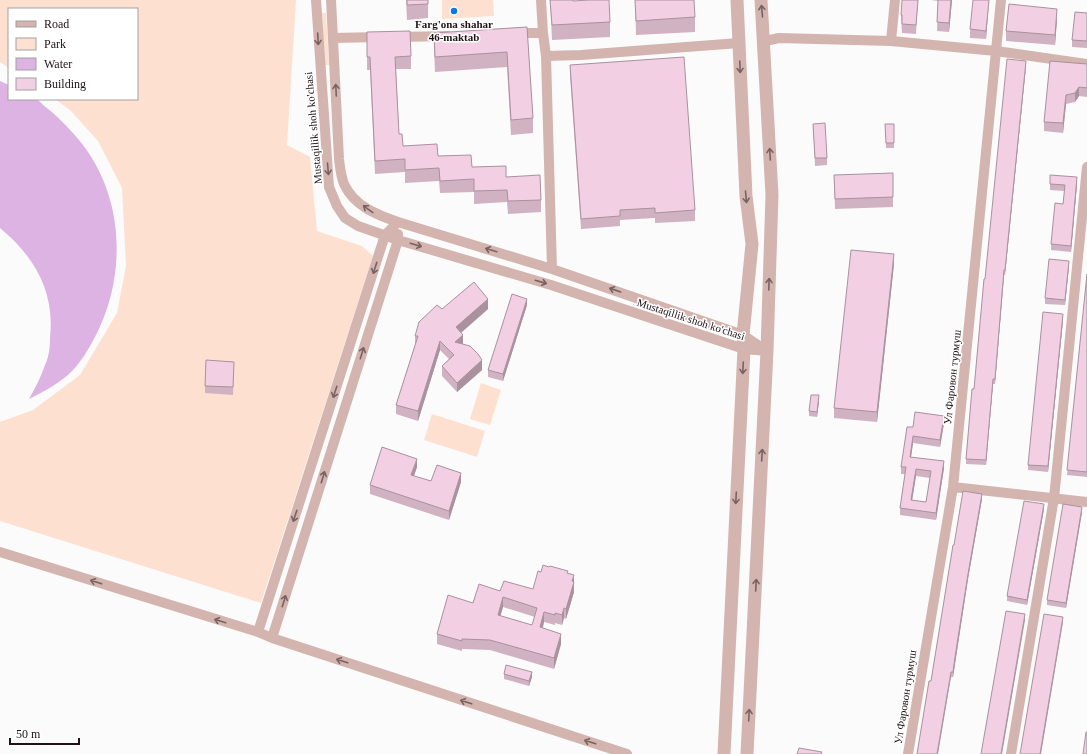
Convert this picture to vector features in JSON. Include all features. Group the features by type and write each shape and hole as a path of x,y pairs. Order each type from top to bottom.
{"street":[{"name":"Mustaqillik shoh ko'chasi","path":"316,0 329,187 337,206 345,218 358,226 398,240 551,285 744,349 767,351"},
{"name":"Mustaqillik shoh ko'chasi","path":"331,0 339,160 344,183 353,198 375,214 552,269 743,335 767,351"},
{"path":"541,0 546,56 552,269"},
{"path":"724,754 744,349 743,335 752,244 746,196 737,0"},
{"path":"747,754 767,351 772,195 765,41 761,0"},
{"path":"891,41 895,0"},
{"name":"Ул Фаровон турмуш","path":"908,754 953,487 1001,0"},
{"path":"505,33 544,33"},
{"path":"333,38 462,36"},
{"path":"765,41 779,38 891,41 996,51 1087,64"},
{"path":"546,56 581,55 739,43"},
{"path":"1011,754 1054,498 1087,167"},
{"path":"258,632 385,235 398,222"},
{"path":"272,638 398,240 398,222"},
{"path":"747,295 749,302 757,308 768,306"},
{"path":"953,487 1087,502"},
{"path":"0,552 258,632 272,638 627,754"}],"green space":[{"path":"0,0 296,0 287,145 310,157 317,231 362,246 373,256 261,603 0,521 0,422 33,410 80,375 117,313 126,266 122,188 98,141 71,111 56,100 138,100 138,8 8,8 8,67 0,62"},
{"path":"442,0 493,0 494,16 442,19"},
{"path":"322,13 326,13 329,65 325,65"},
{"path":"481,383 501,390 490,425 470,419"},
{"path":"432,414 485,431 477,457 424,440"}],"water":[{"path":"0,81 8,85 8,100 38,100 55,114 89,153 102,177 111,202 116,228 117,255 114,282 107,308 97,333 84,356 69,374 53,386 29,399 40,378 49,352 51,321 49,305 46,291 33,263 0,228"}],"building":[{"path":"407,0 428,0 428,4 407,5"},
{"path":"550,0 609,0 610,22 552,25"},
{"path":"635,0 694,0 695,17 636,21"},
{"path":"902,0 918,0 916,25 902,24"},
{"path":"938,0 951,0 949,23 937,22"},
{"path":"973,0 989,0 986,31 970,29"},
{"path":"1009,4 1057,9 1055,35 1006,31"},
{"path":"1075,12 1087,13 1087,41 1072,40"},
{"path":"527,27 533,118 511,120 507,52 435,57 434,33"},
{"path":"410,31 411,56 395,57 399,134 402,134 403,146 437,144 438,156 471,155 472,167 506,166 506,177 540,175 541,200 508,201 507,190 474,191 474,179 440,181 439,168 405,170 405,159 375,161 370,57 367,57 367,32"},
{"path":"684,57 695,210 655,213 655,208 620,210 620,216 581,219 570,65"},
{"path":"1007,59 1026,61 1004,270 995,379 993,379 986,460 966,459 972,389 974,389"},
{"path":"1050,61 1087,64 1087,88 1079,87 1075,93 1066,95 1063,123 1044,122"},
{"path":"825,123 827,158 815,158 813,124"},
{"path":"885,124 894,124 894,143 886,143"},
{"path":"893,173 893,197 835,199 834,175"},
{"path":"1050,175 1077,177 1071,246 1051,244 1055,203 1063,204 1065,185 1050,184"},
{"path":"851,250 894,254 877,412 834,408"},
{"path":"1049,259 1069,261 1065,300 1045,298"},
{"path":"1087,274 1087,472 1067,470"},
{"path":"474,282 488,299 456,327 463,335 455,342 470,346 482,360 457,383 442,366 454,355 440,341 418,411 396,405 418,336 415,336 419,322 437,305 442,309"},
{"path":"512,294 527,299 503,374 488,370"},
{"path":"1043,312 1063,314 1048,466 1028,465"},
{"path":"206,360 234,362 233,387 205,386"},
{"path":"811,395 819,395 817,412 809,411"},
{"path":"915,412 944,416 940,440 913,436 910,457 944,461 936,513 900,508 906,467 901,467 907,427 913,427","holes":["916,469 931,471 926,502 911,500"]},
{"path":"382,447 417,459 411,475 431,481 437,465 461,473 449,511 370,485"},
{"path":"963,491 982,494 953,672 951,672 937,754 917,754 929,681 931,681"},
{"path":"1024,501 1044,504 1027,600 1007,596"},
{"path":"1063,504 1082,507 1066,603 1047,600"},
{"path":"543,565 568,571 567,573 574,575 572,581 574,582 566,609 564,608 562,615 544,612 540,627 561,634 554,658 490,640 462,639 462,641 437,634 448,595 473,603 479,584 500,591 504,581 533,589 538,571 541,572","holes":["503,597 537,608 532,625 498,615"]},
{"path":"1006,611 1025,614 1001,754 981,754"},
{"path":"1044,614 1063,617 1040,754 1020,754"},
{"path":"506,665 532,672 529,681 504,674"},
{"path":"1086,732 1087,754 1083,754"},
{"path":"799,748 822,752 821,754 797,754"}],"place":[{"name":"Farg'ona shahar 46-maktab","path":"454,11"}]}
